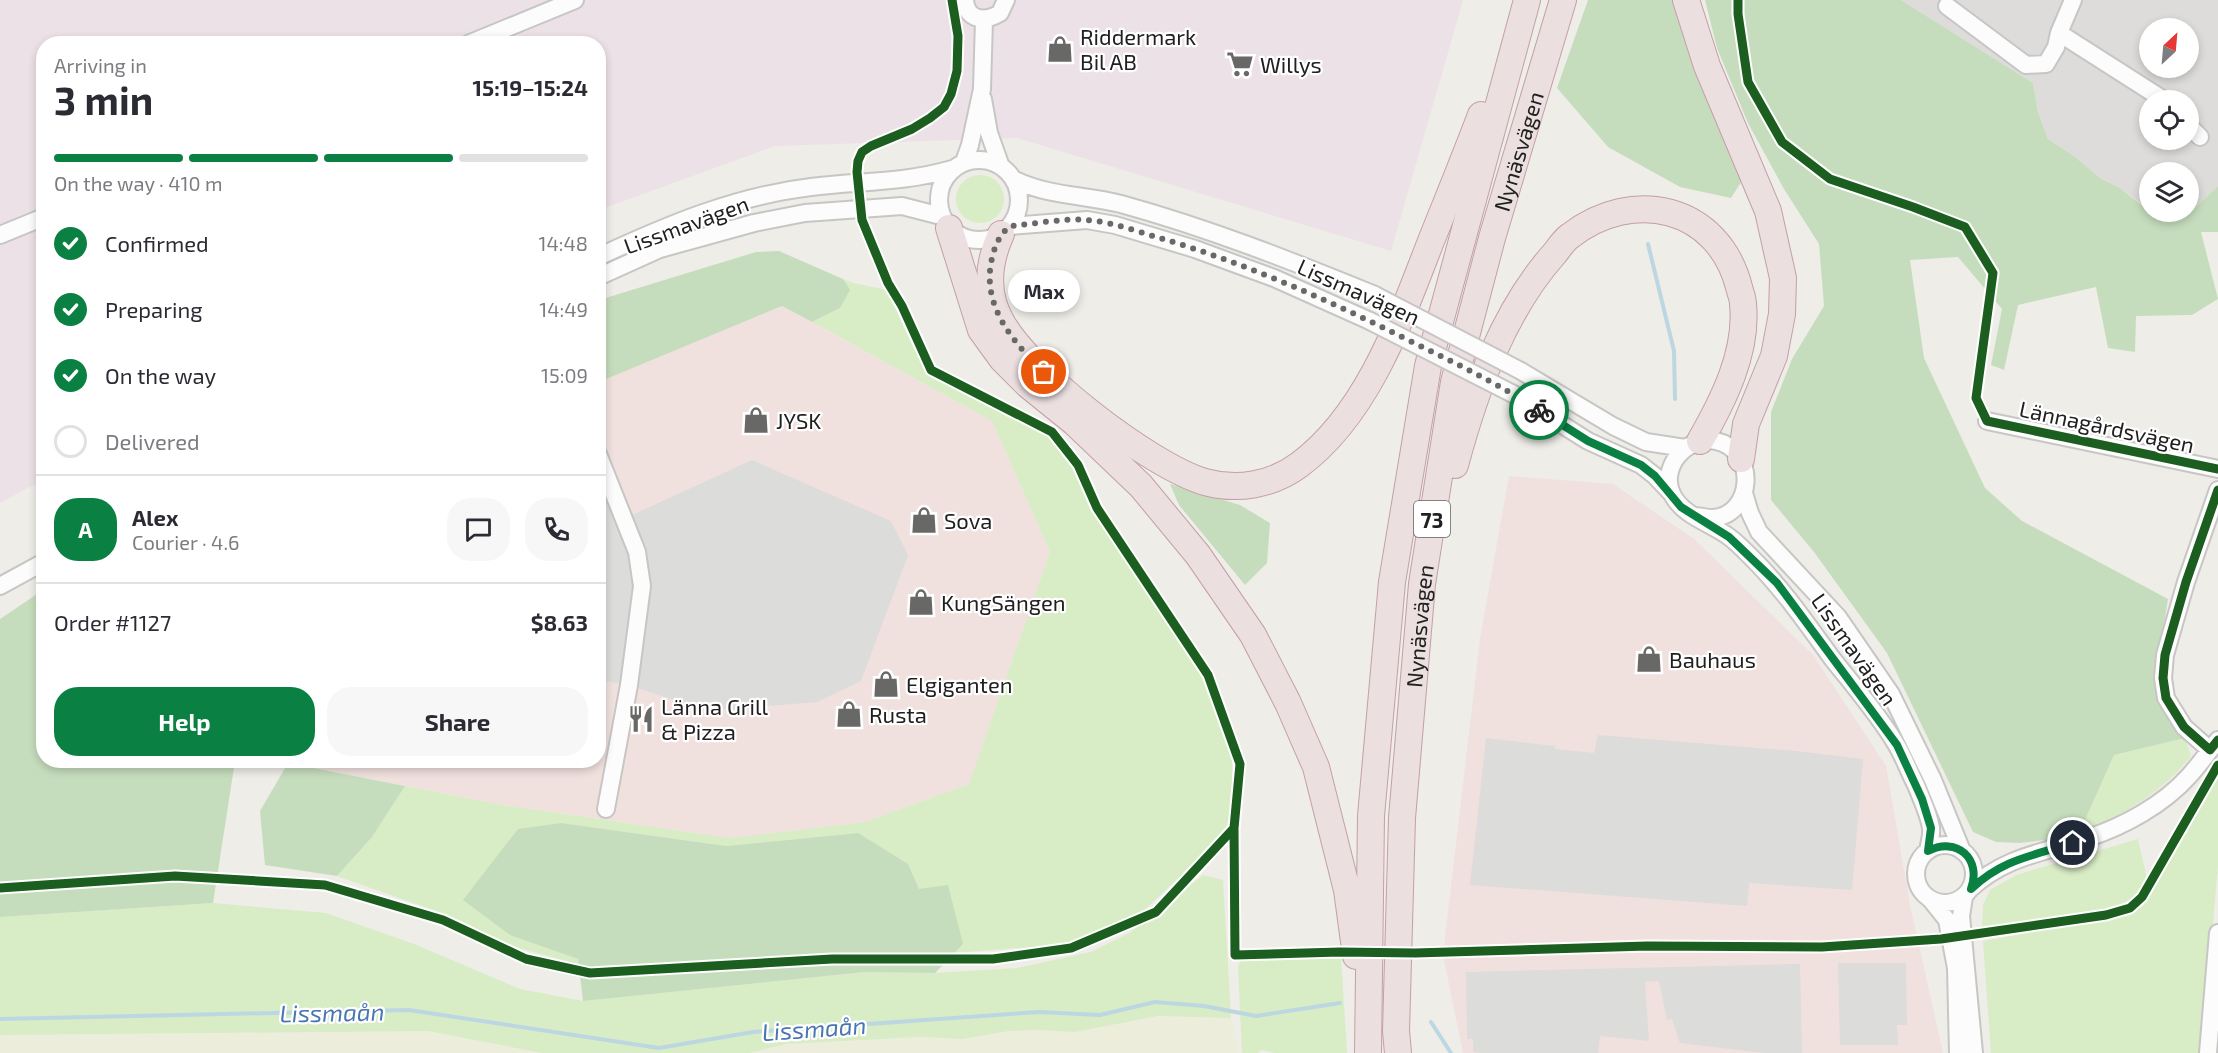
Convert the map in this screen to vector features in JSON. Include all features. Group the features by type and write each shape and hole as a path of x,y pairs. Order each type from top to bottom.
{"highway":[{"path":"1005,230 993,252 989,274 992,295 1000,321 1020,348 1057,384 1111,429 1169,467 1189,477 1207,483 1234,487 1257,485 1273,480 1297,467 1316,452 1335,431 1362,393 1387,348 1414,286 1527,0"},
{"name":"Nynäsvägen","path":"1367,1049 1371,816 1392,582 1428,366 1527,0"},
{"name":"Nynäsvägen","path":"1398,1053 1396,1031 1402,818 1422,584 1454,382 1492,238 1563,0"},
{"path":"1686,0 1707,66 1768,211 1783,278 1782,314 1774,356 1746,424 1741,459"},
{"path":"1422,584 1470,409 1521,298 1544,265 1569,236 1598,220 1628,209 1654,208 1679,214 1706,231 1725,252 1736,276 1743,304 1741,342 1731,381 1693,444"},
{"path":"946,222 981,330 1002,359 1028,385 1075,423 1141,486 1198,555 1253,635 1288,703 1316,767 1347,890 1367,1049"}],"street":[{"path":"965,0 970,14 984,20 1000,13 1006,0"},
{"path":"1947,6 2026,65 2046,64 2056,47 2059,33 2073,0"},
{"path":"486,36 567,1"},
{"path":"982,89 969,145 958,165 945,179 938,195 946,222 961,236 974,240 988,240 1005,230 1018,212 1020,195 1015,180 1000,164 989,133 982,89 984,20"},
{"path":"2059,33 2148,90"},
{"path":"958,165 976,159 1000,164"},
{"name":"Lissmavägen","path":"606,253 682,220 729,204 810,187 901,181 958,165"},
{"name":"Lissmavägen","path":"1015,180 1032,188 1119,204 1288,260 1375,295 1521,371 1613,426 1646,442 1693,444"},
{"name":"Lissmavägen","path":"606,273 660,249 805,213 902,206 946,222"},
{"name":"Lissmavägen","path":"1005,230 1087,220 1115,225 1195,249 1274,278 1370,321 1515,395 1588,441 1641,465 1672,494"},
{"path":"0,235 36,221"},
{"name":"Lännagårdsvägen","path":"1987,421 2218,469"},
{"path":"1716,441 1730,448 1741,459 1747,476 1744,493 1732,510 1714,518 1694,516 1681,507 1672,494 1669,477 1674,461 1693,444 1716,441"},
{"path":"606,474 637,552 642,586 629,685 606,809"},
{"path":"1931,900 1942,903 1954,902 1988,874 2011,861 2090,838 2136,818 2188,777 2214,745 2184,727 2166,698 2163,678 2165,654 2186,582 2218,490"},
{"name":"Lissmavägen","path":"1744,493 1759,532 1838,616 1891,694 1933,780 1965,854"},
{"name":"Lissmavägen","path":"1694,516 1729,537 1777,583 1897,745 1922,799 1931,828 1928,851"},
{"path":"0,586 36,566"},
{"path":"1958,1053 1956,968 1947,920 1924,894 1916,878 1917,868 1921,858 1928,851 1945,845 1989,862 2011,861"},
{"path":"1965,854 1974,873 1961,916 1974,1053"},
{"path":"2208,1053 2218,933"}],"shaded area":[{"path":"0,0 1463,0 1391,251 1017,138 775,146 606,207 606,36 36,36 36,484 0,503"},
{"path":"1901,0 2218,0 2218,186 2199,204 2199,162 2139,162 2139,202 2120,188 2100,178 2074,156 2048,139 2038,112 2033,83"},
{"path":"782,306 992,421 1050,552 969,784 865,822 730,838 503,805 314,768 606,768 606,379"},
{"path":"752,460 891,521 908,555 861,681 817,702 706,711 629,685 606,681 606,497 617,522"},
{"path":"1509,476 1613,484 1694,539 1813,655 1886,766 1910,905 1943,1053 1463,1053 1443,955 1480,639"},
{"path":"1598,735 1796,751 1863,759 1852,890 1749,883 1747,906 1470,885 1486,738 1594,753"},
{"path":"1838,963 1906,963 1907,1025 1897,1025 1898,1045 1840,1045"},
{"path":"1800,964 1802,1053 1764,1053 1680,1043 1672,1019 1667,1020 1659,981 1645,982 1649,1041 1600,1036 1598,1053 1482,1053 1473,1052 1473,1039 1467,1039 1466,972"}],"green space":[{"path":"1588,0 1676,0 1745,176 1731,198 1680,187 1608,147 1557,88"},
{"path":"1705,0 1901,0 2033,83 2038,112 2048,139 2074,156 2100,178 2120,188 2139,203 2139,222 2199,222 2199,204 2218,186 2218,232 2201,232 2218,299 2192,315 2136,316 2135,352 2108,348 2096,287 2018,305 2004,370 1991,365 2002,309 1958,257 1910,260 1924,358 1985,488 2022,521 2168,599 2160,650 2185,738 2114,755 2078,836 2020,843 1996,842 1973,832 1887,653 1814,552 1771,500 1771,412 1792,359 1824,306 1819,244 1784,189 1748,123 1717,48"},
{"path":"975,175 985,175 997,182 1004,194 1004,204 997,216 985,223 975,223 960,212 956,204 956,194 967,179"},
{"path":"779,251 843,279 850,290 840,308 812,322 782,306 606,379 606,298 756,252"},
{"path":"843,279 887,290 912,345 931,373 1040,429 1061,449 1078,476 1095,517 1148,592 1207,686 1232,761 1232,805 1226,828 1202,856 1139,915 1070,944 954,953 963,944 919,889 858,833 726,846 561,823 510,934 578,959 578,964 507,945 450,916 337,876 372,837 405,786 503,805 730,838 865,822 969,784 1050,552 992,421 812,322 840,308 849,290"},
{"path":"1170,484 1240,505 1270,523 1267,563 1245,585 1179,505"},
{"path":"36,595 36,768 234,768 213,903 0,917 0,619"},
{"path":"2185,738 2191,756 2166,782 2125,811 2078,836 2114,755"},
{"path":"285,768 313,768 405,786 372,837 337,876 265,865 260,811"},
{"path":"2218,774 2218,865 2202,1053 1991,1053 1983,941 2130,915 2144,905"},
{"path":"561,823 726,846 858,833 908,864 919,889 948,885 963,944 935,973 865,972 583,1001 578,959 510,935 463,900 518,829"},
{"path":"2138,839 2147,879 2134,897 2116,907 1982,929 1983,905 1990,890 2016,875"},
{"path":"1203,875 1223,880 1231,1018 1158,1016 1075,1032 1009,1031 962,1039 920,1037 785,1044 750,1053 542,1053 428,1031 0,1035 0,917 213,903 326,913 414,944 520,989 583,1001 865,972 935,973 1017,968 1091,952 1131,932"},
{"path":"1341,957 1347,1053 1274,1053 1261,1050 1258,1053 1242,1053 1238,967 1241,959"},
{"path":"1158,1016 1231,1018 1239,1053 750,1053 785,1044 920,1037 962,1039 1009,1031 1075,1032"},
{"path":"428,1031 542,1053 0,1053 0,1035"}],"waterway":[{"path":"1648,244 1674,351 1675,399"},
{"name":"Lissmaån","path":"0,1019 409,1010 659,1048 753,1032 1039,1012 1100,1015 1155,1002 1204,1006 1256,1016 1340,1003"},
{"name":"Lissmaån","path":"1431,1022 1451,1053"}],"cycle path":[{"path":"952,0 958,36 957,71 951,94 944,107 930,118 862,152 857,172 862,220 888,283 902,306 931,370 1052,432 1078,465 1097,508 1208,675 1240,764 1234,828 1235,955 1340,952 1415,953 1647,946 1822,947 1941,939 2106,915 2130,908 2142,897 2218,765"},
{"path":"1738,0 1748,82 1782,142 1830,179 1965,227 1993,273 1976,398 1987,421 2218,469"},
{"path":"2218,490 2186,582 2165,655 2163,678 2166,698 2184,727 2210,750 2218,740"},
{"path":"0,888 175,876 325,885 443,920 526,959 590,973 832,959 993,959 1071,948 1156,912 1234,828"}],"way so far":[{"path":"1044,372 1020,348 1000,321 992,295 989,274 993,252 1001,234 1010,226 1062,220 1087,220 1115,225 1195,249 1274,278 1444,357 1539,410"}],"place":[{"name":"Riddermark Bil AB","path":"1060,49"},
{"name":"Willys","path":"1240,64"},
{"name":"Max","path":"1044,372"},
{"name":"JYSK","path":"756,420"},
{"name":"Sova","path":"924,520"},
{"name":"KungSängen","path":"921,602"},
{"name":"Bauhaus","path":"1649,659"},
{"name":"Elgiganten","path":"886,684"},
{"name":"Rusta","path":"849,714"},
{"name":"Länna Grill & Pizza","path":"641,719"}],"route":[{"path":"1539,410 1588,441 1641,465 1655,476 1681,507 1729,537 1777,583 1897,745 1922,799 1931,828 1928,851 1945,845 1962,850 1973,865 1971,889 1988,874 2011,861 2073,843"}]}
